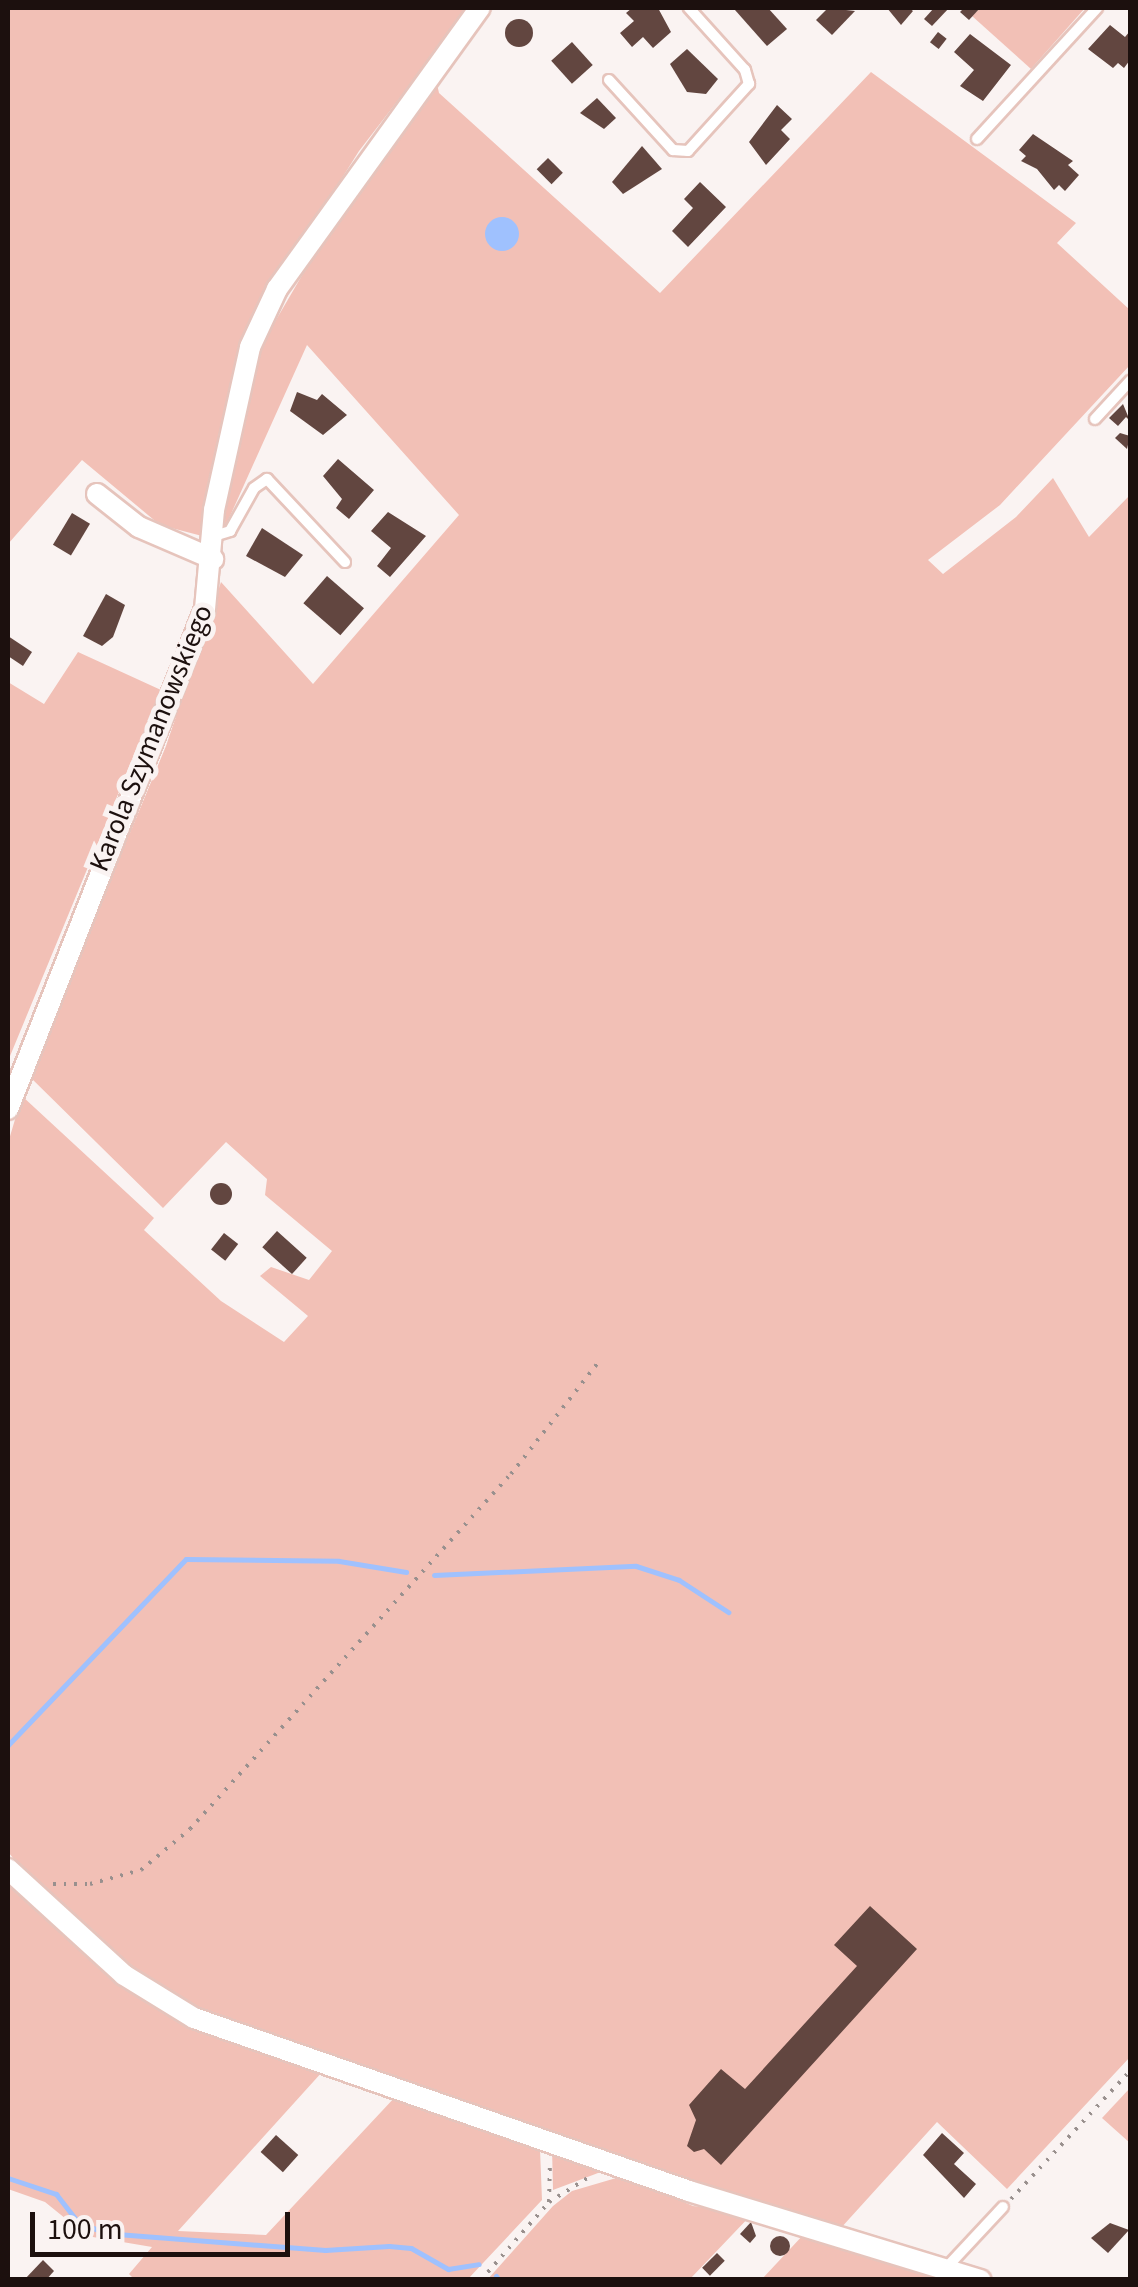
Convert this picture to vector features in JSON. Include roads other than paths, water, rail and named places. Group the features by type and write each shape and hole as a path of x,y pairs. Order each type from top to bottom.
{"street":[{"name":"Karola Szymanowskiego","path":"8,1109 205,609 232,416 250,347 277,290 480,8"},
{"path":"97,494 139,527 213,558"},
{"path":"8,1868 124,1975 194,2018 626,2169 906,2260 947,2267 981,2280"}],"lane":[{"path":"610,80 673,150 688,151 749,84 745,70 689,8"},
{"path":"977,139 1097,8"},
{"path":"1095,419 1130,380"},
{"path":"214,536 230,530 254,488 267,479 345,562"},
{"path":"947,2267 1003,2207"}],"water":[{"path":"502,217 514,222 519,234 514,246 502,251 490,246 485,234 490,222"}],"waterway":[{"path":"8,1745 186,1559 339,1561 406,1572"},
{"path":"434,1575 636,1566 679,1580 728,1612"},
{"path":"8,2178 56,2194 76,2220 104,2233 325,2250 389,2246 411,2248 448,2269 479,2264"},
{"path":"496,2276 499,2280"}]}
